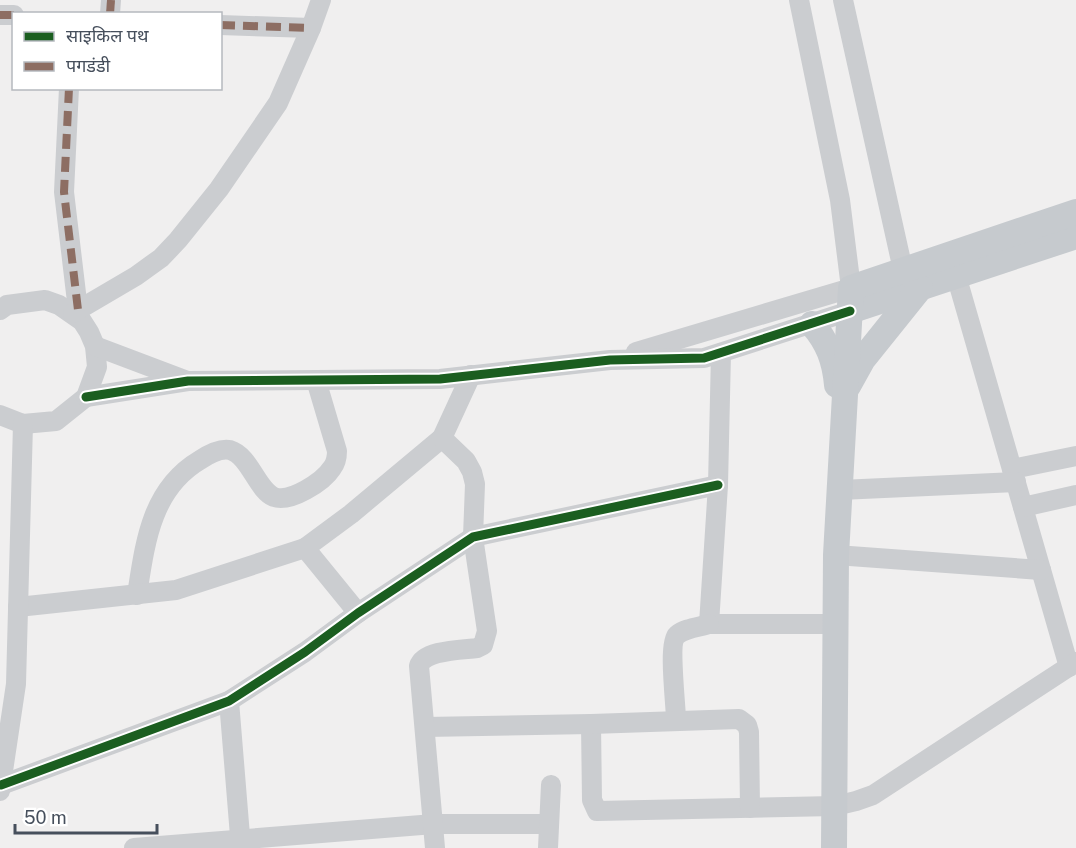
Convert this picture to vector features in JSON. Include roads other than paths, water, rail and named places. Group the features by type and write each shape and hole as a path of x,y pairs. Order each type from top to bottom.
{"main road":[{"path":"834,848 836,555 851,299 912,279 1076,212"},
{"path":"912,279 956,275 1076,236"},
{"path":"846,390 912,279"},
{"path":"812,324 830,348 844,423"}],"street":[{"path":"75,312 136,276 160,258 178,240 219,189 278,103 321,0"},
{"path":"799,0 840,200 851,299"},
{"path":"843,0 912,279"},
{"path":"222,24 311,28"},
{"path":"69,90 64,192 75,312"},
{"path":"591,724 592,800 597,811 835,806 873,795 1072,664 1041,570 956,275"},
{"path":"0,415 23,424 56,421 86,397 188,381 440,379 610,360 705,358 812,324 851,299"},
{"path":"610,360 851,299"},
{"path":"2,305 45,300 75,312 85,326 94,346 96,367 86,397"},
{"path":"94,346 188,381"},
{"path":"709,624 718,485 722,353"},
{"path":"18,607 176,590 305,548 378,492 442,438 471,375"},
{"path":"137,595 150,523 160,499 174,480 189,466 212,452 229,450 238,455 270,495 285,499 318,483 332,469 337,459 337,451 316,380"},
{"path":"0,791 16,684 23,424"},
{"path":"435,848 419,666 420,662 429,655 477,648 483,645 487,632 472,537 475,484 466,461 442,438"},
{"path":"840,490 1014,476 1076,456"},
{"path":"1,785 229,701 305,652 357,613 472,537 718,485"},
{"path":"1023,507 1076,495"},
{"path":"305,548 357,613"},
{"path":"836,555 1041,570"},
{"path":"676,720 673,654 677,635 709,624 835,624"},
{"path":"229,701 241,844"},
{"path":"425,727 739,719 747,725 750,744 750,808"},
{"path":"548,848 551,784"},
{"path":"134,848 241,844 434,824 549,824"}]}
